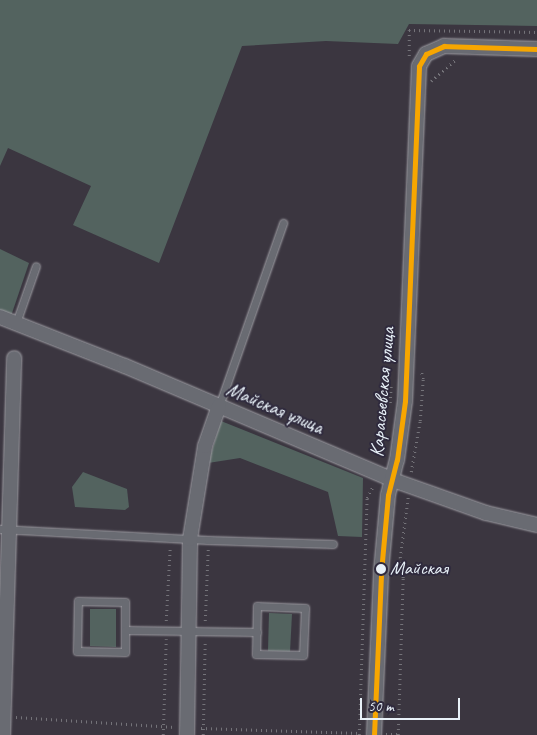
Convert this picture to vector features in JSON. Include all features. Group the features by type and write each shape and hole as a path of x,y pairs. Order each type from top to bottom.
{"street":[{"name":"Карасьевская улица","path":"374,735 381,572 388,495 393,480 405,401 419,66 426,54 444,46 537,48"},
{"name":"Майская улица","path":"0,317 219,406 393,480 486,513 537,525"},
{"path":"4,735 5,529 14,358"},
{"path":"187,735 187,632 190,539 205,446 219,406"}],"lane":[{"path":"219,406 283,223"},
{"path":"16,322 36,266"},
{"path":"5,529 190,539 333,544"},
{"path":"78,601 125,602 125,630 125,652 77,651 78,601"},
{"path":"257,606 305,608 303,655 256,654 256,632 257,606"},
{"path":"125,630 256,632"}],"path":[{"path":"408,59 410,30 537,32"},
{"path":"426,85 454,60"},
{"path":"389,412 391,385"},
{"path":"359,735 367,498 372,491 376,473"}],"shaded area":[{"path":"0,0 537,0 537,26 409,24 398,44 326,41 242,46 159,263 73,225 91,186 8,148 0,166"},
{"path":"0,249 29,263 11,316 0,311"},
{"path":"221,421 363,478 362,537 338,536 328,492 240,458 208,463"},
{"path":"83,472 127,489 129,507 125,510 75,507 72,487"},
{"path":"90,609 116,609 116,647 90,646"},
{"path":"269,613 292,614 290,652 268,651"}],"transit line":[{"path":"374,735 381,572 388,495 397,460 405,401 419,66 426,54 444,46 537,49"}],"place":[{"name":"Майская","path":"381,569"}]}
